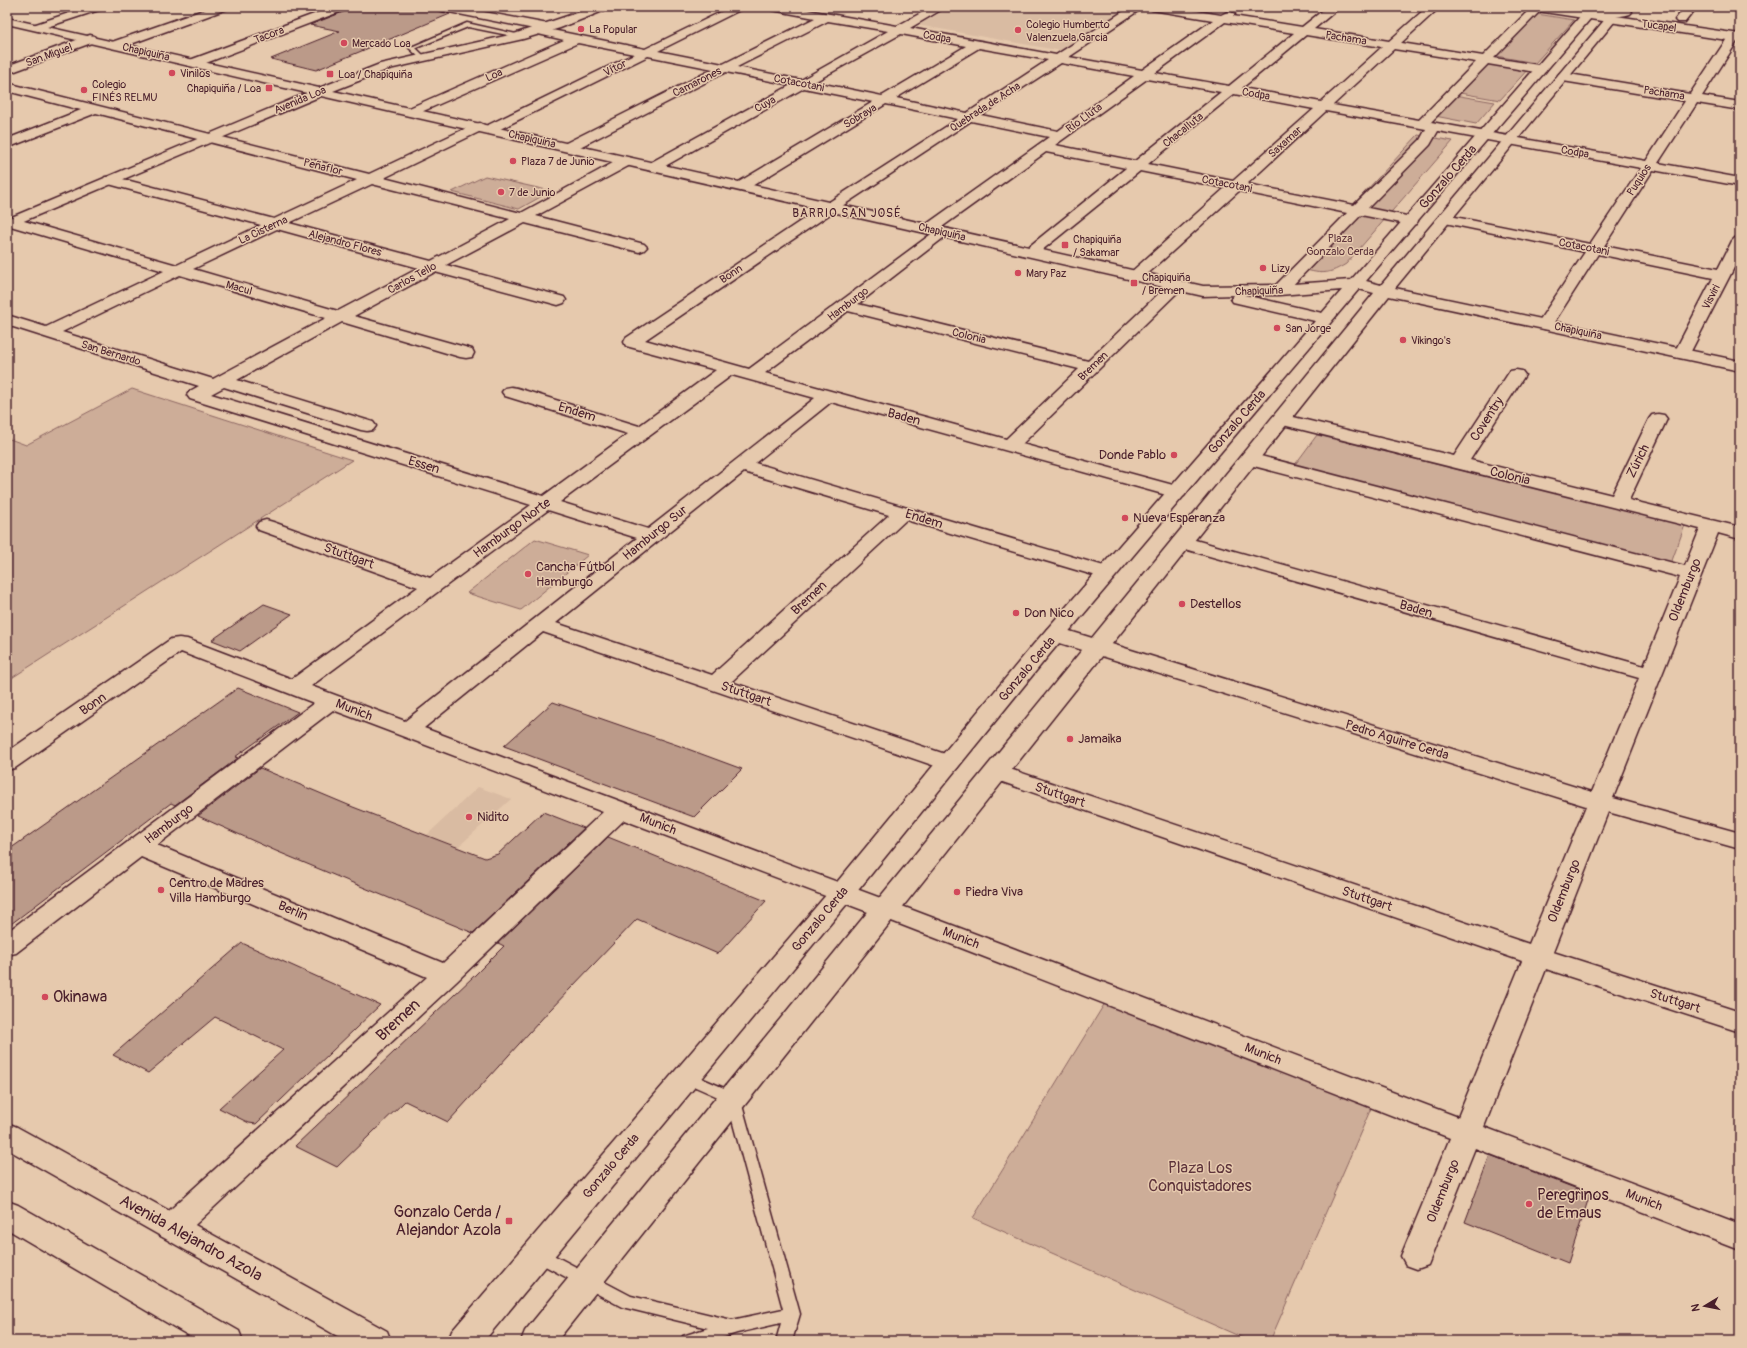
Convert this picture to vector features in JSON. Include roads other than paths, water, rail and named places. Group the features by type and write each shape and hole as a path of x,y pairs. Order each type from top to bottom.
{"street":[{"path":"37,27 98,7"},
{"path":"116,45 223,7"},
{"name":"Tacora","path":"194,63 343,7"},
{"name":"Cotacotani","path":"439,7 544,30 576,39 1060,135"},
{"name":"Avenida Loa","path":"9,223 367,72 422,57 544,30 604,7"},
{"name":"Vítor","path":"484,128 646,53 740,7"},
{"name":"Codpa","path":"772,7 1740,182"},
{"name":"Camarones","path":"569,147 840,7"},
{"name":"Cuya","path":"653,166 940,7"},
{"name":"Quebrada de Acha","path":"831,207 1138,7"},
{"name":"Pachama","path":"1152,7 1541,69"},
{"name":"Río Lluta","path":"936,230 1043,147 1238,7"},
{"name":"Chacalluta","path":"1031,252 1334,7"},
{"name":"Saxamar","path":"1136,276 1434,7"},
{"path":"1279,290 1425,142 1428,125 1534,7"},
{"name":"Tucapel","path":"1534,7 1603,12 1626,12 1681,20 1738,34"},
{"path":"1681,20 1691,7"},
{"name":"Tucapel","path":"1590,11 1611,19 1738,34"},
{"name":"Gonzalo Cerda","path":"464,1341 842,893 1055,634 1590,11"},
{"name":"Gonzalo Cerda","path":"537,1341 1385,290 1611,19"},
{"name":"Chapiquiña","path":"7,20 1203,291 1279,290 1356,284 1740,366"},
{"name":"Puquios","path":"1545,324 1693,98 1738,34"},
{"name":"San Miguel","path":"7,70 90,39"},
{"name":"Loa","path":"412,112 576,39"},
{"name":"Sobraya","path":"742,186 977,44"},
{"name":"Pachama","path":"1563,77 1740,106"},
{"name":"Peñaflor","path":"8,88 639,247"},
{"path":"7,144 96,109"},
{"name":"La Cisterna","path":"46,333 370,179 484,128"},
{"name":"Cotacotani","path":"1043,147 1410,221"},
{"name":"Carlos Tello","path":"196,395 627,161"},
{"name":"Alejandro Flores","path":"110,180 558,300"},
{"name":"Bonn","path":"632,342 831,207"},
{"name":"Cotacotani","path":"1445,219 1723,275"},
{"name":"Macul","path":"9,223 466,353"},
{"name":"Hamburgo","path":"752,375 846,306 936,230"},
{"name":"Visviri","path":"1682,353 1740,241"},
{"name":"Bremen","path":"1009,446 1177,285"},
{"path":"1203,291 1326,320"},
{"name":"Colonia","path":"846,306 1092,367"},
{"name":"San Bernardo","path":"7,320 46,333 367,426"},
{"name":"Baden","path":"632,342 1177,492"},
{"name":"Hamburgo Norte","path":"295,687 729,369"},
{"name":"Coventry","path":"1459,463 1516,375"},
{"name":"Endem","path":"511,392 643,433"},
{"name":"Essen","path":"196,395 651,536"},
{"name":"Hamburgo Sur","path":"407,730 828,396"},
{"name":"Colonia","path":"1281,419 1740,533"},
{"name":"Zúrich","path":"1618,503 1658,419"},
{"path":"1249,459 1692,574"},
{"name":"Endem","path":"741,465 1107,574"},
{"name":"Bremen","path":"716,684 902,513"},
{"name":"Stuttgart","path":"266,526 433,586"},
{"name":"Oldemburgo","path":"1417,1256 1711,526"},
{"name":"Baden","path":"1181,542 1651,675"},
{"name":"Stuttgart","path":"542,624 949,763"},
{"name":"Pedro Aguirre Cerda","path":"1055,634 1600,802 1740,841"},
{"name":"Bonn","path":"7,763 179,644"},
{"name":"Munich","path":"179,644 885,909 1740,1237"},
{"name":"Hamburgo","path":"7,946 330,701"},
{"name":"Stuttgart","path":"996,772 1538,957 1740,1022"},
{"name":"Bremen","path":"172,1227 447,975 620,810"},
{"name":"Berlin","path":"139,847 447,975"},
{"name":"Avenida Alejandro Azola","path":"7,1135 375,1341"},
{"path":"7,1214 227,1341"}],"lane":[{"path":"422,57 412,48 467,25 522,36"},
{"path":"687,1077 733,1098 792,1314 784,1341"},
{"path":"537,1254 628,1302 732,1327"},
{"path":"689,1341 732,1327 792,1314"}],"place":[{"name":"La Popular","path":"581,29"},
{"name":"Colegio Humberto Valenzuela Garcia","path":"1018,30"},
{"name":"Mercado Loa","path":"344,43"},
{"name":"Vinilos","path":"172,73"},
{"name":"Loa / Chapiquiña","path":"330,74"},
{"name":"Chapiquiña / Loa","path":"269,88"},
{"name":"Colegio FINÉS RELMU","path":"84,90"},
{"name":"Plaza 7 de Junio","path":"513,161"},
{"name":"7 de Junio","path":"501,192"},
{"name":"Chapiquiña / Sakamar","path":"1065,245"},
{"name":"Lizy","path":"1263,268"},
{"name":"Mary Paz","path":"1018,273"},
{"name":"Chapiquiña / Bremen","path":"1134,283"},
{"name":"San Jorge","path":"1277,328"},
{"name":"Vikingo's","path":"1403,340"},
{"name":"Donde Pablo","path":"1174,455"},
{"name":"Nueva Esperanza","path":"1125,518"},
{"name":"Cancha Fútbol Hamburgo","path":"528,574"},
{"name":"Destellos","path":"1182,604"},
{"name":"Don Nico","path":"1016,613"},
{"name":"Jamaika","path":"1070,739"},
{"name":"Nidito","path":"469,817"},
{"name":"Centro de Madres Villa Hamburgo","path":"161,890"},
{"name":"Piedra Viva","path":"957,892"},
{"name":"Okinawa","path":"45,997"},
{"name":"Peregrinos de Emaus","path":"1529,1204"},
{"name":"Gonzalo Cerda / Alejandor Azola","path":"509,1221"}],"district":[{"name":"BARRIO SAN JOSÉ","path":"847,213"}],"park label":[{"name":"Plaza Gonzalo Cerda","path":"1340,244"},
{"name":"Plaza Los Conquistadores","path":"1200,1177"}]}
